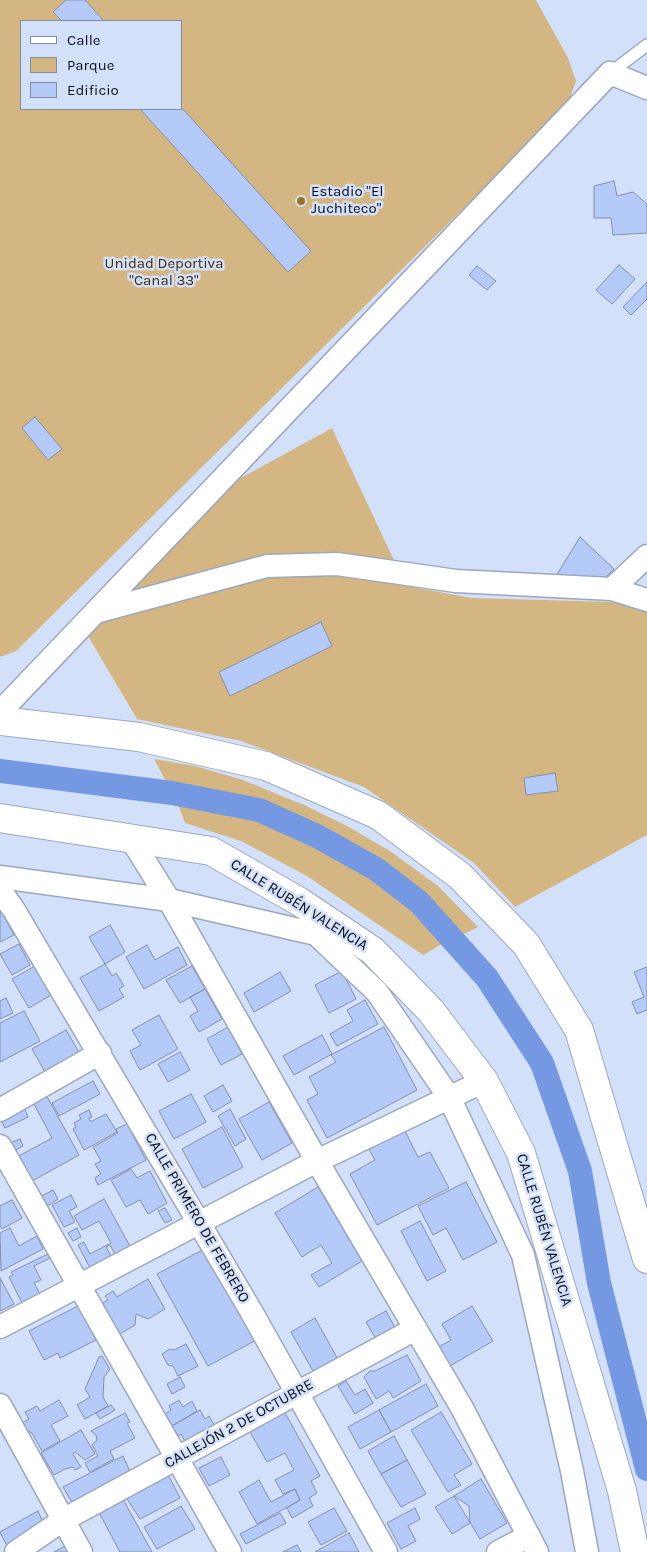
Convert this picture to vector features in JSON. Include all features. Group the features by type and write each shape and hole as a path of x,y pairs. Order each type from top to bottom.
{"street":[{"path":"0,712 610,73 647,88"},
{"path":"612,589 647,556"},
{"path":"95,612 267,566 338,564 456,581 612,589 647,600"},
{"path":"0,721 139,737 266,766 378,815 460,876 526,944 579,1030 647,1259"},
{"name":"CALLE RUBÉN VALENCIA","path":"0,818 211,852 300,902 373,951 430,1011 484,1081 521,1153 622,1491 635,1552"},
{"path":"131,838 170,900 317,1162 462,1408 533,1544 498,1552"},
{"name":"CALLE RUBÉN VALENCIA","path":"0,877 170,900 316,934 377,992 449,1097 523,1255 572,1471 587,1552"},
{"name":"CALLE PRIMERO DE FEBRERO","path":"0,890 14,910 200,1222 386,1552"},
{"path":"0,1110 100,1054"},
{"path":"0,1327 317,1162 484,1081"},
{"path":"0,1146 230,1552"},
{"name":"CALLEJÓN 2 DE OCTUBRE","path":"16,1552 63,1520 415,1329"},
{"path":"0,1405 81,1552"}],"lane":[{"path":"610,73 647,45"}],"green space":[{"name":"Unidad Deportiva \"Canal 33\"","path":"0,0 536,0 568,58 576,81 567,106 16,651 0,657"},
{"path":"332,428 406,586 472,598 611,602 647,612 647,835 515,907 474,863 364,787 241,741 137,719 85,631 188,507"},
{"path":"154,759 195,766 243,780 304,805 347,826 390,851 438,886 478,927 462,935 401,880 336,842 256,802 168,785"},
{"path":"176,799 255,818 329,852 369,875 415,906 449,940 423,955 307,876 241,841 185,823"}],"building":[{"path":"66,0 85,0 103,20 61,20 53,12"},
{"path":"182,108 311,251 288,272 141,110 182,110"},
{"path":"614,181 617,196 633,192 647,204 647,233 613,235 611,218 594,218 594,186"},
{"path":"619,265 635,279 612,304 596,290"},
{"path":"477,266 496,281 487,290 469,275"},
{"path":"647,282 647,299 631,315 623,307"},
{"path":"35,417 62,449 48,460 22,428"},
{"path":"580,537 614,569 602,581 556,576"},
{"path":"321,622 332,646 230,696 219,672"},
{"path":"555,773 558,791 526,795 524,778"},
{"path":"0,909 14,935 0,942"},
{"path":"110,925 125,952 105,964 89,937"},
{"path":"19,944 30,965 12,975 0,954"},
{"path":"147,945 155,960 178,947 187,965 144,989 126,957"},
{"path":"105,964 112,976 116,973 124,986 119,989 124,997 99,1011 80,978"},
{"path":"35,966 51,995 29,1008 12,979"},
{"path":"192,966 205,989 180,1003 166,980"},
{"path":"647,967 647,1010 637,1014 632,1002 644,997 634,972"},
{"path":"342,971 356,999 329,1013 315,985"},
{"path":"280,972 291,991 254,1012 244,993"},
{"path":"205,989 222,1019 199,1032 190,1016 198,1011 190,997"},
{"path":"6,998 13,1013 0,1019 0,1001"},
{"path":"365,1000 378,1024 337,1046 330,1034 353,1021 347,1010"},
{"path":"24,1011 40,1041 0,1062 0,1023"},
{"path":"159,1015 178,1049 140,1070 130,1051 141,1045 132,1030"},
{"path":"228,1027 242,1054 221,1065 207,1039"},
{"path":"384,1027 417,1090 327,1138 307,1100 318,1094 309,1077 336,1062 331,1055"},
{"path":"66,1030 83,1059 49,1079 32,1049"},
{"path":"322,1035 332,1054 294,1075 283,1056"},
{"path":"180,1052 190,1070 168,1082 158,1064"},
{"path":"93,1081 100,1094 59,1116 52,1103"},
{"path":"223,1085 232,1101 213,1112 204,1096"},
{"path":"45,1093 79,1155 32,1181 19,1156 52,1138 32,1100"},
{"path":"191,1094 206,1122 174,1139 159,1111"},
{"path":"21,1101 28,1117 5,1128 0,1118"},
{"path":"269,1102 292,1143 262,1160 239,1119"},
{"path":"230,1109 246,1139 235,1146 218,1116"},
{"path":"89,1110 92,1117 89,1118 90,1121 106,1114 117,1132 84,1150 73,1129 76,1127 74,1123 81,1119 79,1115"},
{"path":"127,1124 146,1160 98,1185 95,1179 101,1174 95,1164 101,1161 93,1147 118,1133 116,1129"},
{"path":"402,1125 418,1157 430,1152 449,1188 377,1225 350,1174 375,1160 366,1144"},
{"path":"222,1127 243,1167 203,1188 182,1149"},
{"path":"20,1139 23,1146 14,1151 10,1143"},
{"path":"131,1169 137,1178 150,1171 167,1203 148,1214 140,1200 126,1207 111,1180"},
{"path":"466,1182 497,1242 463,1260 446,1228 433,1235 418,1206"},
{"path":"318,1187 362,1261 319,1287 311,1275 332,1263 321,1245 302,1257 275,1213"},
{"path":"53,1190 58,1199 47,1206 42,1196"},
{"path":"71,1195 77,1207 69,1211 75,1222 64,1227 52,1205"},
{"path":"104,1199 131,1248 116,1256 110,1245 106,1247 112,1258 91,1270 78,1245 84,1242 90,1254 111,1243 99,1221 82,1230 74,1216"},
{"path":"12,1200 22,1218 2,1229 0,1226 0,1206"},
{"path":"165,1208 172,1220 165,1223 158,1211"},
{"path":"420,1221 446,1271 427,1281 401,1231"},
{"path":"10,1228 19,1246 37,1236 43,1249 1,1271 0,1233"},
{"path":"77,1228 81,1237 73,1241 68,1233"},
{"path":"210,1246 260,1338 208,1366 157,1274"},
{"path":"48,1254 50,1258 34,1266 41,1280 34,1283 40,1294 22,1303 9,1277 13,1275 11,1272"},
{"path":"0,1278 14,1304 0,1311"},
{"path":"148,1279 165,1309 148,1319 136,1314 135,1325 118,1335 93,1308 108,1300 105,1296 113,1291 117,1297"},
{"path":"78,1306 96,1340 60,1358 58,1353 44,1360 29,1331"},
{"path":"472,1306 493,1341 448,1367 437,1348 451,1340 442,1324"},
{"path":"386,1311 399,1335 380,1346 366,1322"},
{"path":"315,1318 341,1365 317,1378 291,1332"},
{"path":"186,1344 198,1366 178,1376 173,1366 168,1365 162,1354 170,1349 174,1350"},
{"path":"407,1355 421,1381 393,1398 389,1391 376,1399 364,1377 370,1371 375,1371"},
{"path":"102,1356 110,1369 104,1377 103,1397 108,1406 85,1419 77,1405 90,1397 85,1389 99,1357"},
{"path":"180,1377 185,1387 172,1394 167,1384"},
{"path":"346,1381 355,1395 365,1389 373,1403 355,1414 338,1386"},
{"path":"426,1384 438,1406 391,1432 379,1410"},
{"path":"59,1400 68,1416 51,1425 60,1441 42,1451 32,1433 26,1430 22,1423 29,1419 25,1412 37,1406 40,1411"},
{"path":"179,1400 183,1407 192,1401 197,1411 172,1426 165,1414 171,1410 169,1406"},
{"path":"111,1405 115,1410 100,1419 96,1413"},
{"path":"200,1410 205,1419 209,1416 220,1435 190,1451 181,1434 178,1436 172,1426"},
{"path":"379,1410 391,1432 360,1449 348,1427"},
{"path":"284,1411 320,1476 311,1481 317,1493 309,1498 313,1506 292,1518 287,1508 300,1500 295,1489 283,1494 275,1480 294,1470 285,1453 267,1462 249,1430"},
{"path":"441,1412 472,1464 454,1475 461,1485 448,1492 411,1430"},
{"path":"125,1413 130,1422 127,1423 135,1438 110,1451 114,1459 90,1472 85,1463 98,1456 92,1445 97,1440 96,1435 91,1431"},
{"path":"81,1430 95,1454 85,1460 75,1452 73,1454 81,1467 75,1470 73,1467 65,1469 54,1475 41,1453"},
{"path":"394,1436 407,1460 381,1474 368,1451"},
{"path":"123,1456 132,1476 74,1506 63,1487"},
{"path":"221,1457 230,1475 209,1486 199,1468"},
{"path":"407,1460 426,1494 401,1507 381,1474"},
{"path":"164,1467 180,1498 140,1519 122,1491"},
{"path":"481,1479 507,1523 480,1539 454,1496"},
{"path":"259,1480 271,1502 295,1489 300,1500 257,1524 239,1492"},
{"path":"119,1492 152,1552 120,1552 95,1505"},
{"path":"454,1496 469,1506 470,1523 452,1534 435,1507"},
{"path":"181,1506 195,1529 157,1549 144,1527"},
{"path":"334,1508 347,1531 321,1545 308,1522"},
{"path":"415,1508 420,1519 408,1526 416,1541 401,1549 387,1523"},
{"path":"38,1511 46,1529 9,1550 0,1532"},
{"path":"280,1513 286,1523 246,1544 240,1534"},
{"path":"349,1533 359,1552 315,1552"},
{"path":"297,1545 301,1552 283,1552"},
{"path":"65,1546 68,1552 54,1552"}],"waterway":[{"path":"0,771 172,793 259,810 317,836 376,869 419,902 487,978 542,1063 580,1171 599,1283 647,1469"}],"place":[{"name":"Estadio \"El Juchiteco\"","path":"301,201"}]}
